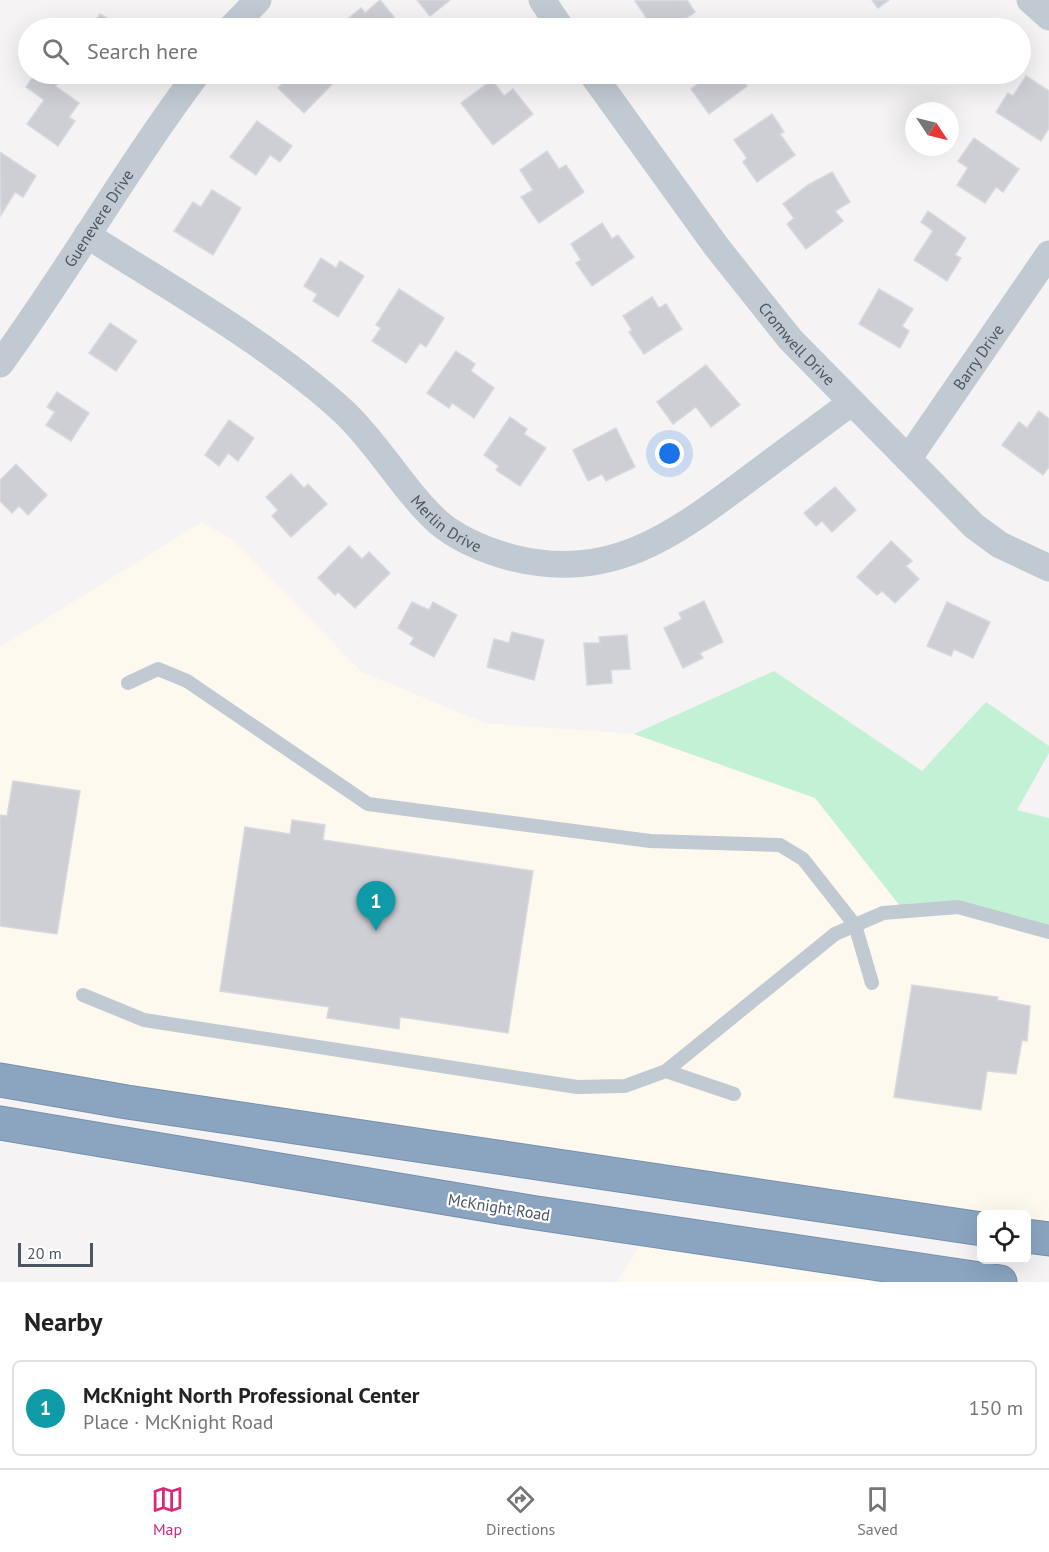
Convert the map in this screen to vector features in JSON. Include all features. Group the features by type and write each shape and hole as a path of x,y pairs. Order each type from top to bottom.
{"highway":[{"path":"0,1080 127,1102 977,1228"},
{"name":"McKnight Road","path":"0,1123 530,1212 1000,1282"},
{"path":"1031,1237 1049,1239"}],"street":[{"path":"241,18 258,0"},
{"path":"542,0 554,18"},
{"path":"1030,0 1049,17"},
{"name":"Guenevere Drive","path":"0,364 140,153 190,84"},
{"name":"Cromwell Drive","path":"599,84 754,296 790,339 974,526 1000,545 1049,568"},
{"name":"Merlin Drive","path":"87,235 249,340 325,397 369,440 438,522 464,540 495,553 525,561 578,563 608,559 637,551 662,539 707,509 852,402"},
{"name":"Barry Drive","path":"908,459 1049,254"}],"lane":[{"path":"128,682 158,669 187,681 368,804 650,841 780,845 803,859 855,925 872,983"},
{"path":"83,995 144,1020 578,1087 625,1086 666,1071 835,934 883,913 958,907 1049,932"},
{"path":"666,1071 734,1094"}],"shaded area":[{"path":"202,522 234,541 362,672 485,723 634,734 815,798 904,911 958,907 1049,932 1049,1239 1031,1237 1031,1210 977,1210 977,1213 0,1080 0,647"},
{"path":"649,1230 1000,1282 617,1282"}],"green space":[{"path":"774,671 922,771 986,702 1049,746 1049,753 1017,810 1049,818 1049,932 958,907 904,911 815,798 634,734"}],"building":[{"path":"380,0 395,18 349,18 361,8 365,13"},
{"path":"417,0 450,0 430,16"},
{"path":"687,0 695,12 686,18 645,18 635,1"},
{"path":"872,0 889,0 878,8"},
{"path":"1031,79 1049,91 1049,128 1041,141 996,112 1008,93 1013,96 1021,84 1031,84"},
{"path":"28,84 57,84 55,86 79,103 69,117 75,121 58,146 27,124 44,100 26,87"},
{"path":"282,84 332,84 304,113 278,88"},
{"path":"487,84 495,84 504,96 513,89 533,114 493,145 461,103"},
{"path":"698,84 746,84 747,86 709,114 691,89"},
{"path":"772,114 784,132 780,134 795,155 757,182 743,162 747,158 734,140"},
{"path":"257,121 292,146 280,162 270,155 256,175 230,157"},
{"path":"974,138 1019,169 1003,192 996,187 985,203 957,185 968,168 958,161"},
{"path":"547,151 559,169 566,165 584,192 539,223 521,197 533,190 520,170"},
{"path":"0,152 36,176 23,197 15,192 1,215"},
{"path":"832,172 850,202 835,211 843,221 806,249 787,224 794,218 783,204 808,185"},
{"path":"212,190 241,208 213,255 174,231 193,202 201,207"},
{"path":"928,211 966,238 955,255 961,258 947,281 914,260 933,231 921,222"},
{"path":"602,223 612,239 618,235 634,257 592,286 576,263 581,260 571,244"},
{"path":"321,258 336,268 340,261 364,276 338,317 313,301 317,294 304,286"},
{"path":"399,289 444,318 426,347 420,343 406,363 372,341 381,328 376,325"},
{"path":"879,289 913,309 902,326 909,331 900,348 859,324"},
{"path":"652,297 659,308 666,304 682,329 644,354 629,332 632,330 623,316"},
{"path":"110,323 137,341 116,371 89,353"},
{"path":"456,351 475,364 471,371 494,388 474,418 452,403 449,408 427,393"},
{"path":"706,365 740,405 711,427 696,407 673,424 657,402"},
{"path":"57,392 89,413 71,441 46,425 55,412 47,407"},
{"path":"1039,411 1049,419 1049,467 1043,475 1002,445 1019,422 1027,428"},
{"path":"510,417 527,429 524,434 546,448 520,486 496,470 499,466 484,455"},
{"path":"229,420 254,438 238,461 228,453 219,466 205,455"},
{"path":"616,428 635,467 606,481 602,474 588,481 573,450"},
{"path":"16,464 47,495 28,515 19,506 12,513 0,501 0,480"},
{"path":"291,474 304,488 308,484 327,504 291,537 272,516 278,510 266,497"},
{"path":"835,487 856,510 832,532 822,521 816,526 804,513"},
{"path":"891,541 912,561 906,566 919,579 895,603 882,591 877,595 857,577"},
{"path":"349,546 362,559 369,552 390,573 355,608 338,592 335,595 318,578"},
{"path":"704,601 723,642 700,653 703,658 683,668 664,628 682,619 679,613"},
{"path":"412,602 429,610 433,602 457,615 434,657 410,644 414,638 398,628"},
{"path":"947,602 990,622 973,658 954,649 951,656 927,646"},
{"path":"512,632 544,640 534,680 487,667 494,639 509,643"},
{"path":"627,635 630,669 611,670 612,683 587,685 584,643 600,643 599,637"},
{"path":"13,781 80,791 57,934 0,926 0,815 7,816"},
{"path":"292,820 325,825 323,840 533,871 508,1033 400,1017 399,1029 327,1018 329,1007 220,991 245,827 290,834"},
{"path":"912,985 998,997 997,1000 1030,1006 1027,1041 1022,1040 1016,1074 987,1071 981,1110 894,1097"}],"place":[{"name":"McKnight North Professional Center","path":"376,931"}]}
